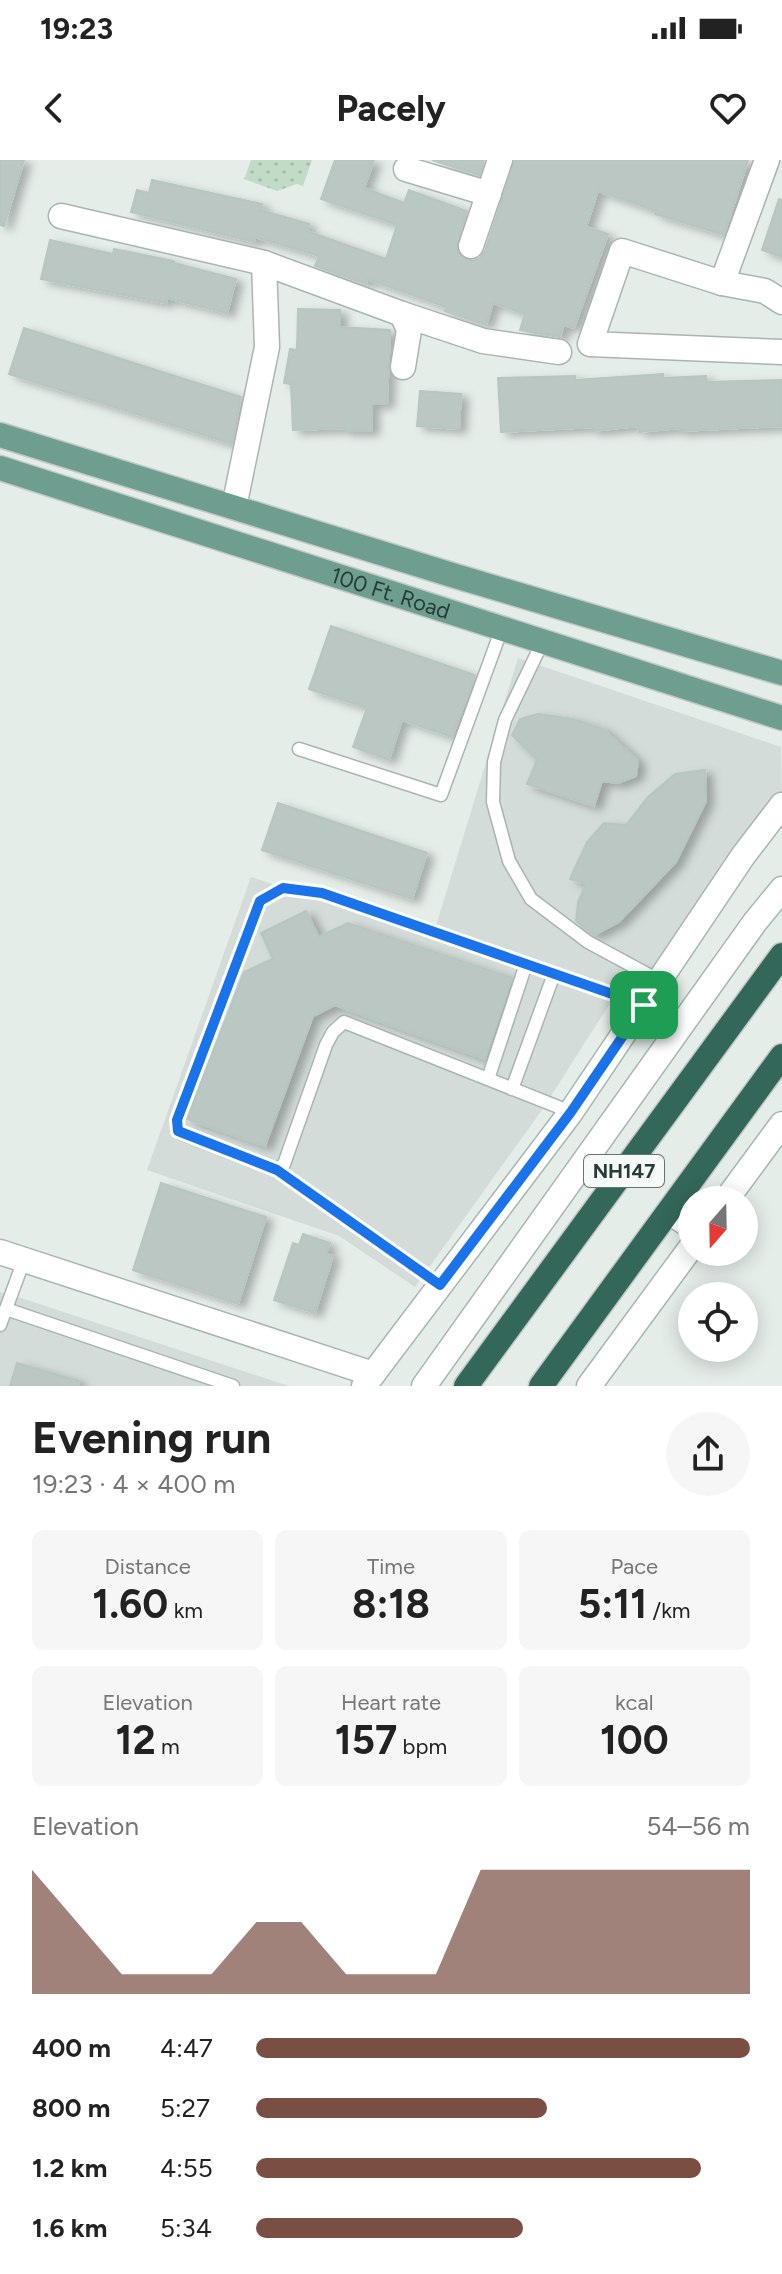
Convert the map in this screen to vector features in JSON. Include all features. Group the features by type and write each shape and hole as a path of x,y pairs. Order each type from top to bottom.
{"highway":[{"name":"NH147","path":"466,1386 782,955"},
{"name":"NH147","path":"541,1386 782,1056"}],"main road":[{"name":"100 Ft. Road","path":"0,435 782,673"},
{"name":"100 Ft. Road","path":"0,468 782,718"}],"street":[{"path":"471,246 500,160"},
{"path":"722,283 767,160"},
{"path":"406,169 489,194"},
{"path":"61,216 264,263 483,341 559,352"},
{"path":"782,302 765,291 722,283 622,251 590,344 782,352"},
{"path":"234,507 267,347 264,263"},
{"path":"402,314 409,330 403,367"},
{"path":"0,1252 368,1380 571,1112 743,856 782,805"},
{"path":"424,1386 745,935 782,889"},
{"path":"736,1186 782,1124"},
{"path":"669,1212 678,1218"},
{"path":"589,1386 678,1265"}],"lane":[{"path":"299,749 441,795 502,628"},
{"path":"543,641 505,720 494,762 493,802 509,861 531,899 588,942 660,981"},
{"path":"440,1285 277,1170 178,1131 177,1120 260,901 283,888 322,893 644,1005"},
{"path":"488,1079 526,964"},
{"path":"512,1089 554,974"},
{"path":"277,1170 284,1164 326,1045 333,1032 344,1022 571,1112"},
{"path":"0,1325 24,1260"},
{"path":"6,1309 233,1386"}],"shaded area":[{"path":"518,658 781,747 782,799 641,1000 435,929"},
{"path":"251,877 614,997 542,1110 415,1287 339,1236 147,1170"},
{"path":"0,1292 12,1295 289,1386 0,1386"}],"green space":[{"path":"251,160 312,160 303,186 297,184 277,191 244,179"}],"building":[{"path":"0,160 24,160 4,226 0,225"},
{"path":"335,160 374,160 364,188 404,203 409,190 467,211 456,248 460,256 473,261 485,251 515,160 748,160 724,235 655,214 656,211 598,191 586,227 608,234 574,328 564,325 560,337 520,330 525,314 493,303 486,325 367,279 366,284 315,266 319,256 255,237 254,242 131,212 137,190 149,193 152,180 262,204 261,210 309,224 307,231 386,259 397,225 321,199"},
{"path":"432,160 484,160 479,175"},
{"path":"779,199 782,200 782,257 762,250"},
{"path":"50,240 113,254 114,249 174,261 236,279 227,313 167,298 166,303 41,279"},
{"path":"298,309 340,310 340,327 390,330 387,404 372,404 372,431 345,431 345,428 293,430 291,384 284,383 290,349 297,350"},
{"path":"24,328 241,397 232,444 9,374"},
{"path":"663,374 663,378 706,376 707,382 782,380 782,426 639,432 638,426 593,431 593,427 501,432 498,378 575,376 575,380"},
{"path":"420,391 461,394 459,429 417,426"},
{"path":"331,626 475,675 452,737 402,720 389,760 353,747 367,708 309,689"},
{"path":"538,714 573,719 603,729 638,761 636,776 618,783 602,781 594,806 527,784 537,760 512,735 520,719"},
{"path":"705,770 706,801 676,862 619,922 594,935 576,921 578,902 586,884 570,879 587,842 604,823 626,825 648,797 675,774"},
{"path":"278,803 427,853 412,899 262,850"},
{"path":"306,911 319,937 348,923 512,978 485,1059 335,1005 313,1016 265,1146 187,1119 244,972 273,959 261,933"},
{"path":"161,1183 266,1217 238,1304 133,1270"},
{"path":"303,1234 330,1243 326,1254 333,1256 315,1313 274,1300 293,1243 299,1245"},
{"path":"17,1363 79,1381 78,1386 10,1386"}],"route":[{"path":"283,888 322,893 644,1005 571,1112 440,1285 277,1170 178,1131 177,1120 260,901 283,888"}]}
